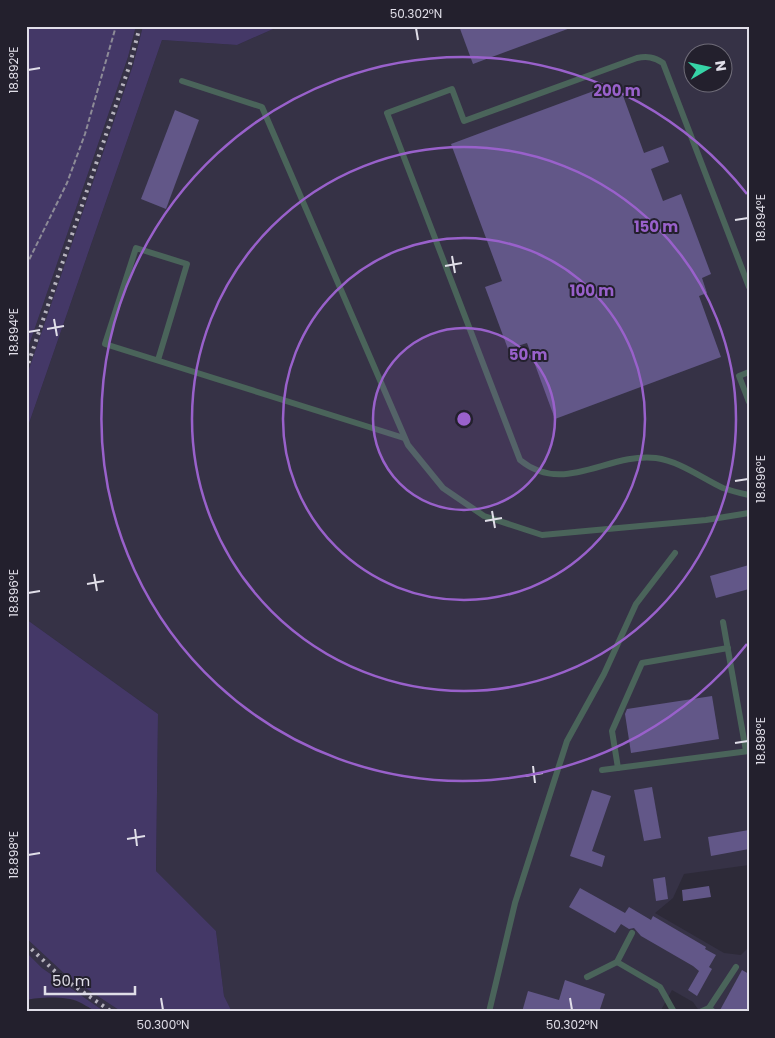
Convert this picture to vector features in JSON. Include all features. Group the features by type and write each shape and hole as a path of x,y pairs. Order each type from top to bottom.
{"lane":[{"path":"749,287 663,63 657,59 647,56 637,58 464,121 452,89 387,113 520,460 530,468 552,475 580,472 623,459 658,458 726,489 749,495"},
{"path":"182,81 262,107 404,438 443,488 484,516 542,536 706,520 749,513"},
{"path":"158,360 187,264 136,248 105,344 404,438"},
{"path":"749,372 739,376 749,402"},
{"path":"489,1012 515,903 567,741 604,674 636,604 675,553"},
{"path":"602,770 747,751 723,622"},
{"path":"618,768 612,731 642,663 728,648"},
{"path":"586,976 617,962 632,933"},
{"path":"617,962 660,987 674,1012"},
{"path":"700,1012 711,1010 736,967"}],"path":[{"path":"26,266 67,183 85,134 116,26"}],"shaded area":[{"path":"26,26 136,26 128,57 26,354"},
{"path":"136,26 143,26 133,65 26,381 26,354 128,57"},
{"path":"143,26 280,26 237,45 162,40 26,432 26,378 133,65"},
{"path":"280,26 749,26 749,865 684,874 673,898 655,913 724,953 741,955 749,947 749,1012 700,1012 693,1002 672,990 660,1012 232,1012 224,996 216,931 156,871 158,714 26,619 26,432 162,40 237,45"},
{"path":"26,619 158,714 156,871 216,931 224,996 232,1012 122,1012 67,976 26,938"},
{"path":"26,938 67,976 122,1012 105,1012 42,968 26,952"},
{"path":"26,952 42,968 105,1012 95,1010 74,1000 45,998 26,1000"}],"building":[{"path":"459,26 572,26 573,27 473,64"},
{"path":"618,82 644,153 663,146 669,162 651,169 663,201 681,194 711,274 702,278 707,293 699,296 721,357 555,419 527,343 508,349 485,287 502,281 451,144"},
{"path":"175,110 199,120 166,209 141,199"},
{"path":"749,565 749,589 716,598 710,576"},
{"path":"712,696 719,739 631,753 625,714 627,709"},
{"path":"652,787 661,838 644,841 634,790"},
{"path":"592,790 611,796 592,851 605,856 602,867 570,856"},
{"path":"749,830 749,849 711,856 708,837"},
{"path":"665,877 668,899 656,901 653,879"},
{"path":"709,886 711,897 683,901 682,890"},
{"path":"580,888 625,913 629,907 651,920 653,916 706,947 705,949 716,955 709,967 712,969 697,996 688,990 699,971 693,966 641,936 634,928 629,929 621,924 615,933 569,907"},
{"path":"742,970 749,974 749,1012 719,1012"},
{"path":"565,980 605,994 599,1012 522,1012 528,991 559,1000"}],"railway":[{"path":"26,370 130,64 140,26"},
{"path":"26,944 61,977 112,1012"}]}
